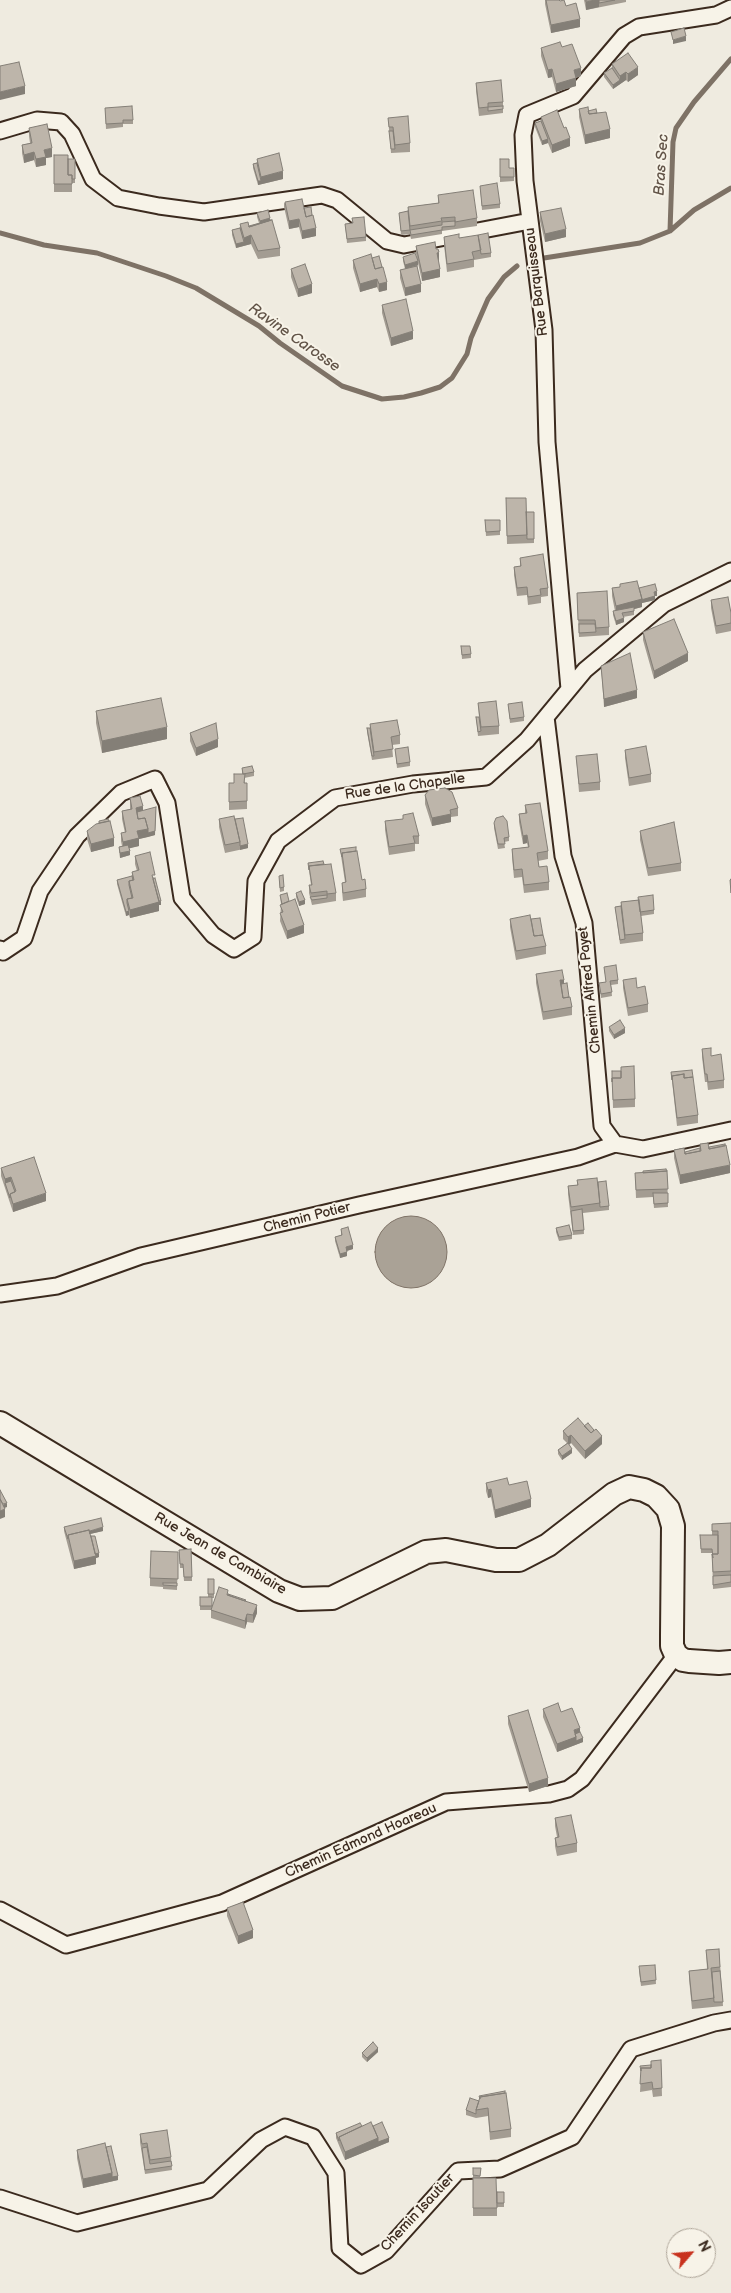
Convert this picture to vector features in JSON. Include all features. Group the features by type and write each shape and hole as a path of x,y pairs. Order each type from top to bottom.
{"main road":[{"name":"Rue Jean de Cambiaire","path":"0,1423 271,1586 300,1599 332,1598 426,1552 446,1550 496,1560 520,1560 548,1545 614,1494 629,1487 644,1490 656,1496 668,1509 673,1526 672,1646 676,1656"},
{"path":"676,1656 682,1660 690,1661 731,1662"}],"street":[{"name":"Rue Barquisseau","path":"569,689 547,442 544,330 530,221 522,135 527,115 573,96 624,36 640,27 716,15 731,8"},
{"path":"0,131 37,120 61,122 72,134 93,179 118,198 159,206 204,212 322,195 337,200 387,241 404,245 530,221"},
{"name":"Rue de la Chapelle","path":"0,949 3,952 24,938 40,891 76,836 121,793 155,780 167,803 182,898 213,935 234,949 253,937 256,881 278,841 334,798 413,784 486,776 528,740 585,670 664,604 731,572"},
{"name":"Chemin Alfred Payet","path":"546,717 563,856 584,923 602,1126 615,1144"},
{"path":"615,1144 643,1149 731,1130"},
{"name":"Chemin Potier","path":"0,1294 57,1286 141,1256 358,1205 578,1158 615,1144"},
{"name":"Chemin Edmond Hoareau","path":"0,1910 66,1945 222,1903 446,1802 549,1794 568,1789 582,1779 676,1656"},
{"name":"Chemin Isautier","path":"0,2198 77,2223 208,2190 261,2140 285,2128 313,2137 336,2173 340,2248 360,2265 386,2250 458,2171 500,2169 572,2137 632,2049 714,2023 731,2020"}],"shaded area":[{"path":"418,1216 437,1226 445,1238 447,1252 445,1266 437,1278 425,1286 404,1288 385,1278 377,1266 375,1245 385,1226 397,1218"}],"building":[{"path":"546,0 564,0 566,6 576,3 580,19 551,25"},
{"path":"599,0 615,0 599,3"},
{"path":"684,28 686,36 673,40 671,32"},
{"path":"560,42 562,47 572,44 581,68 574,70 576,78 556,84 552,69 548,70 541,48"},
{"path":"628,53 638,67 628,74 626,72 620,76 612,64"},
{"path":"19,62 25,86 0,92 0,66"},
{"path":"612,68 620,80 613,85 604,73"},
{"path":"501,80 503,102 488,103 488,107 479,108 476,83"},
{"path":"132,106 133,120 123,120 123,123 106,124 105,108"},
{"path":"503,106 503,109 488,111 488,107"},
{"path":"588,107 589,114 606,112 610,129 585,135 579,109"},
{"path":"596,109 597,113 589,114 588,111"},
{"path":"557,110 570,138 552,145 541,117"},
{"path":"408,116 410,143 395,145 393,127 389,127 388,118"},
{"path":"541,121 548,139 542,141 535,123"},
{"path":"47,124 52,148 44,150 46,157 36,159 34,152 24,155 22,145 32,143 29,128"},
{"path":"389,131 393,131 395,149 391,149"},
{"path":"279,153 283,171 261,177 257,159"},
{"path":"54,155 68,155 68,175 72,175 72,184 54,184"},
{"path":"68,159 75,159 75,179 72,179 72,175 68,175"},
{"path":"500,159 509,159 509,168 514,168 514,177 500,177"},
{"path":"257,163 261,181 258,181 253,164"},
{"path":"497,183 500,204 482,206 480,186"},
{"path":"473,190 477,218 455,222 455,217 441,218 442,221 410,226 408,207 439,203 438,195"},
{"path":"302,199 306,217 313,215 316,228 302,231 299,219 289,221 285,202"},
{"path":"311,207 312,215 306,217 304,208"},
{"path":"561,208 566,229 545,234 540,212"},
{"path":"268,210 270,218 260,221 257,213"},
{"path":"408,211 410,230 401,231 399,213"},
{"path":"364,217 366,237 347,239 345,224 353,223 352,218"},
{"path":"272,220 280,248 258,251 251,235 244,238 240,224 248,222 249,227"},
{"path":"455,221 455,226 442,227 442,230 411,235 410,230 442,225 442,222"},
{"path":"240,228 244,242 236,244 232,230"},
{"path":"488,233 491,253 481,254 478,235"},
{"path":"459,234 459,238 478,235 481,250 472,252 474,259 447,264 444,237"},
{"path":"435,242 436,249 439,252 437,253 440,269 422,273 416,246"},
{"path":"415,253 418,261 405,265 403,257"},
{"path":"371,254 375,269 383,267 387,282 379,284 377,279 360,284 353,260"},
{"path":"379,256 382,267 375,269 372,258"},
{"path":"305,264 312,284 298,289 291,269"},
{"path":"417,266 421,284 405,288 400,270"},
{"path":"406,299 413,331 391,338 382,305"},
{"path":"506,498 526,498 527,535 507,536"},
{"path":"526,512 534,512 534,539 527,539"},
{"path":"485,520 500,520 500,531 486,532"},
{"path":"543,554 548,588 540,589 541,595 528,597 527,587 517,588 514,567 521,566 520,558"},
{"path":"637,581 642,599 616,606 612,588 620,587 620,584"},
{"path":"655,584 657,591 654,592 655,596 641,600 639,588"},
{"path":"607,591 609,627 596,628 595,620 578,620 577,593"},
{"path":"728,597 731,623 716,626 711,600"},
{"path":"634,607 634,611 622,613 624,618 616,621 613,611"},
{"path":"674,619 688,653 654,671 643,632"},
{"path":"579,624 595,624 596,632 579,633"},
{"path":"461,646 470,646 471,654 462,655"},
{"path":"630,653 637,690 604,699 601,666"},
{"path":"161,698 167,727 102,741 96,711"},
{"path":"496,701 499,726 481,727 478,703"},
{"path":"522,702 524,717 510,719 508,704"},
{"path":"476,717 479,717 481,731 478,732"},
{"path":"397,720 400,735 391,737 393,749 374,752 370,724"},
{"path":"216,723 218,739 196,748 190,733"},
{"path":"367,728 370,728 374,756 372,756"},
{"path":"646,746 651,774 629,778 625,750"},
{"path":"408,747 410,762 397,764 395,749"},
{"path":"597,754 600,782 579,784 576,756"},
{"path":"252,766 254,772 243,774 242,768"},
{"path":"234,774 245,774 244,783 247,783 247,801 229,802 229,783 234,783"},
{"path":"445,788 452,792 458,808 450,810 451,814 432,818 425,795 429,790"},
{"path":"140,796 143,806 136,808 138,819 145,818 148,829 137,831 139,838 123,842 121,833 126,832 122,811 132,809 130,798"},
{"path":"540,803 548,851 537,853 539,867 547,866 549,882 524,885 522,869 514,870 512,849 529,847 527,835 523,836 519,814 527,813 525,805"},
{"path":"156,807 155,831 148,833 145,818 138,819 137,812"},
{"path":"413,813 419,836 413,836 415,843 389,847 385,821 403,819 403,815"},
{"path":"234,816 240,842 225,845 219,819"},
{"path":"503,816 507,821 509,837 504,838 505,844 498,844 494,823 496,818"},
{"path":"243,818 248,844 240,846 235,819"},
{"path":"108,819 109,821 99,823 99,821"},
{"path":"110,821 114,838 91,844 87,831 96,824"},
{"path":"674,822 681,863 648,868 640,831"},
{"path":"128,845 130,851 120,853 119,847"},
{"path":"356,847 356,851 342,853 342,857 340,849"},
{"path":"357,851 362,880 365,879 366,889 343,893 342,883 346,882 342,853"},
{"path":"150,852 155,875 152,875 159,902 130,910 127,899 133,898 129,881 134,880 132,872 139,870 135,856"},
{"path":"323,861 324,864 309,866 309,870 308,863"},
{"path":"331,864 336,893 327,894 327,891 311,893 309,885 312,885 309,866"},
{"path":"283,875 284,887 280,888 279,876"},
{"path":"132,876 133,880 129,881 129,885 132,898 127,899 129,911 126,912 117,880"},
{"path":"155,878 161,901 159,901 153,879"},
{"path":"301,891 305,900 299,902 296,893"},
{"path":"287,893 289,901 282,904 280,895"},
{"path":"327,895 327,898 312,900 310,897"},
{"path":"653,895 654,910 640,912 638,897"},
{"path":"295,899 304,925 287,931 280,913 283,912 280,905"},
{"path":"639,900 643,933 625,935 621,902"},
{"path":"621,906 625,939 620,940 615,907"},
{"path":"530,915 534,936 543,935 546,946 516,951 510,919"},
{"path":"540,918 543,935 534,936 531,919"},
{"path":"616,965 618,980 610,981 612,992 601,994 599,983 606,982 604,967"},
{"path":"562,970 564,980 560,980 563,998 570,997 572,1007 543,1012 536,974"},
{"path":"636,978 637,988 645,986 648,1004 628,1008 623,980"},
{"path":"567,983 569,997 563,998 561,984"},
{"path":"620,1020 625,1028 614,1035 609,1027"},
{"path":"711,1048 711,1056 721,1054 724,1080 708,1082 707,1074 705,1074 702,1049"},
{"path":"634,1066 635,1099 613,1100 612,1078 621,1078 621,1067"},
{"path":"692,1070 693,1077 684,1078 684,1074 672,1076 672,1080 671,1072"},
{"path":"612,1071 621,1071 621,1078 612,1078"},
{"path":"684,1074 684,1078 693,1077 698,1115 677,1118 672,1076"},
{"path":"708,1143 709,1149 726,1145 730,1165 680,1175 674,1150 684,1148 685,1154 701,1151 700,1144"},
{"path":"725,1144 725,1146 709,1149 709,1147"},
{"path":"700,1148 700,1151 685,1154 685,1152"},
{"path":"34,1157 46,1193 13,1204 10,1194 16,1191 11,1177 5,1179 1,1168"},
{"path":"666,1169 667,1171 643,1173 643,1171"},
{"path":"667,1171 668,1189 636,1190 635,1173"},
{"path":"597,1178 600,1203 571,1207 568,1186 578,1185 577,1180"},
{"path":"11,1181 15,1192 10,1194 10,1198 5,1183"},
{"path":"606,1181 609,1206 600,1207 598,1182"},
{"path":"653,1193 668,1193 668,1203 654,1204"},
{"path":"582,1209 584,1230 573,1231 571,1211"},
{"path":"569,1225 572,1235 559,1237 556,1228"},
{"path":"348,1227 353,1245 346,1247 347,1252 340,1254 335,1237 342,1235 341,1229"},
{"path":"578,1418 591,1433 596,1429 602,1436 585,1451 571,1435 568,1437 563,1431"},
{"path":"588,1423 594,1430 591,1433 584,1426"},
{"path":"568,1443 572,1449 562,1456 558,1450"},
{"path":"507,1478 509,1485 527,1481 531,1499 495,1510 491,1489 488,1490 486,1483"},
{"path":"0,1490 7,1503 3,1504 0,1499"},
{"path":"0,1499 5,1509 0,1511"},
{"path":"101,1518 103,1527 90,1531 90,1534 89,1530 68,1535 68,1539 64,1527"},
{"path":"731,1523 731,1571 713,1572 712,1554 718,1554 718,1531 712,1531 712,1524"},
{"path":"89,1530 96,1556 74,1561 68,1535"},
{"path":"700,1535 718,1535 718,1554 713,1554 712,1549 701,1549"},
{"path":"91,1536 95,1536 99,1553 95,1554"},
{"path":"191,1549 192,1577 184,1577 183,1564 180,1564 179,1550"},
{"path":"151,1551 178,1552 178,1579 150,1578"},
{"path":"731,1575 731,1582 713,1585 713,1576"},
{"path":"208,1579 214,1579 214,1594 208,1594"},
{"path":"163,1583 177,1583 177,1586 163,1585"},
{"path":"219,1587 228,1590 227,1595 257,1605 253,1615 247,1614 245,1621 211,1610"},
{"path":"228,1594 246,1600 245,1601"},
{"path":"200,1597 212,1597 212,1606 200,1606"},
{"path":"558,1703 561,1712 572,1708 580,1728 574,1730 576,1737 557,1744 543,1709"},
{"path":"528,1710 548,1778 529,1784 508,1716"},
{"path":"580,1732 583,1738 576,1741 575,1734"},
{"path":"571,1815 577,1843 557,1847 555,1838 559,1837 555,1818"},
{"path":"243,1902 253,1930 238,1936 227,1908"},
{"path":"719,1949 720,1967 711,1968 714,1998 692,2001 689,1971 708,1969 706,1950"},
{"path":"655,1965 656,1980 641,1982 639,1966"},
{"path":"720,1971 723,2002 714,2002 712,1972"},
{"path":"373,2042 378,2048 367,2058 362,2053"},
{"path":"661,2060 662,2088 653,2089 652,2082 640,2084 641,2068 651,2068 651,2061"},
{"path":"651,2065 651,2068 641,2068 641,2071 640,2066"},
{"path":"505,2091 505,2093 480,2097 480,2099 479,2096"},
{"path":"506,2093 511,2129 490,2132 488,2108 476,2110 480,2097"},
{"path":"470,2098 479,2101 476,2114 466,2110"},
{"path":"371,2122 378,2138 345,2152 339,2137"},
{"path":"382,2122 389,2138 378,2142 373,2126"},
{"path":"360,2123 362,2126 339,2137 339,2141 336,2133"},
{"path":"167,2130 171,2157 150,2160 147,2143 142,2144 140,2134"},
{"path":"105,2143 112,2173 83,2179 77,2150"},
{"path":"111,2146 118,2176 112,2177 106,2147"},
{"path":"147,2147 150,2164 171,2161 172,2166 145,2170 142,2148"},
{"path":"473,2168 481,2168 480,2176 473,2175"},
{"path":"473,2178 496,2178 497,2208 473,2208"},
{"path":"497,2192 504,2192 504,2203 497,2203"}],"waterway":[{"name":"Bras Sec","path":"670,231 673,142 676,128 694,102 731,59"},
{"name":"Ravine Carosse","path":"544,258 640,243 670,231 694,210 731,188"},
{"name":"Ravine Carosse","path":"0,233 44,245 97,253 196,288 259,326 342,386 382,399 421,393 440,387 452,378 467,354 471,338 488,299 504,277 517,266"}]}
